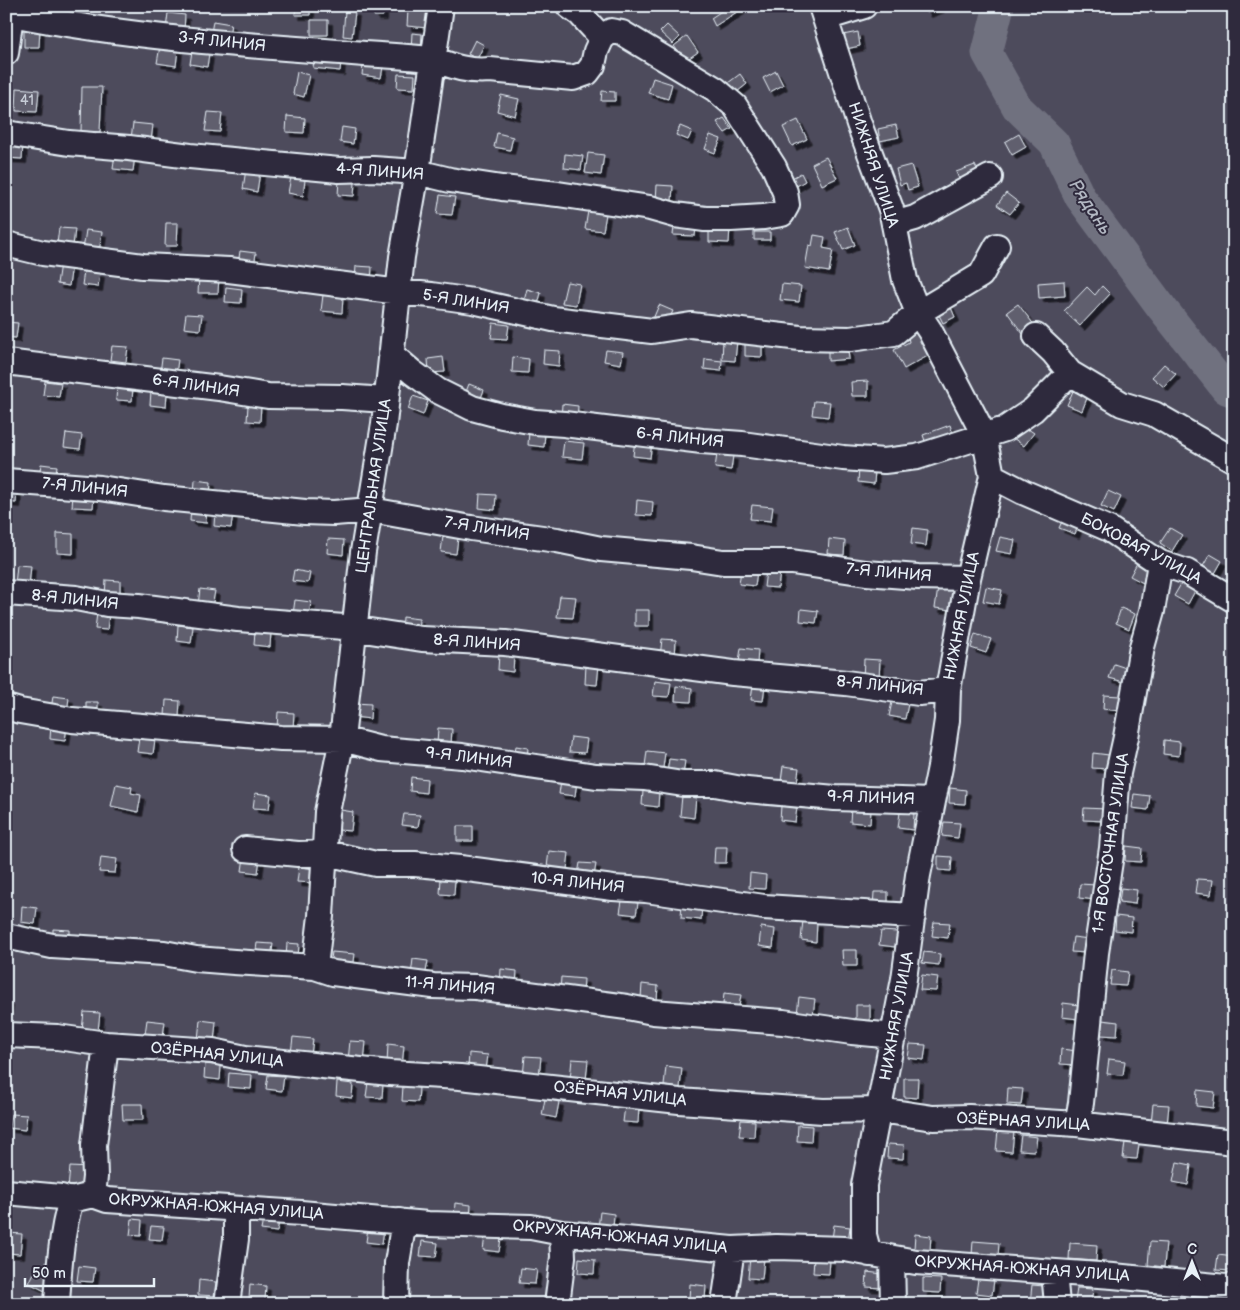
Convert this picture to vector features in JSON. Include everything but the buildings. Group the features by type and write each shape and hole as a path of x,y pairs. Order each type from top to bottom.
{"street":[{"name":"ЦЕНТРАЛЬНАЯ УЛИЦА","path":"315,967 322,916 327,812 342,739 356,629 363,552 371,510 386,400 402,257 417,172 441,6"},
{"path":"569,6 580,14 602,38"},
{"path":"823,12 864,6"},
{"name":"3-Я ЛИНИЯ","path":"12,10 106,29 254,46 434,59 453,68 573,78 587,73 593,65 596,51 602,38"},
{"path":"6,53 12,10"},
{"name":"НИЖНЯЯ УЛИЦА","path":"823,12 859,124 890,208 905,280 918,313 930,331 984,435 992,476 968,578 948,690 941,758 918,875 904,979 864,1185 864,1235 869,1254"},
{"name":"4-Я ЛИНИЯ","path":"6,133 89,145 190,156 339,170 373,169 417,172 450,180 650,208 675,215 731,218 764,217 782,214 787,205 785,192 774,167 735,106 715,89 622,33 611,31 602,38"},
{"path":"894,224 915,218 990,177"},
{"name":"5-Я ЛИНИЯ","path":"6,244 43,253 143,266 229,270 431,295 473,301 553,319 652,331 691,325 800,338 850,339 894,333 918,313 982,274 997,246"},
{"path":"1036,336 1053,352 1070,373 1122,404 1154,414 1234,460"},
{"name":"6-Я ЛИНИЯ","path":"391,354 412,372 438,390 472,408 535,422 742,444 843,458 884,461 917,457 1005,428 1033,410 1070,373"},
{"name":"6-Я ЛИНИЯ","path":"6,362 268,396 342,397 386,400"},
{"name":"БОКОВАЯ УЛИЦА","path":"992,476 1022,492 1109,529 1160,563 1187,572 1234,600"},
{"name":"7-Я ЛИНИЯ","path":"6,480 100,488 172,500 305,512 334,513 371,510 471,528 557,540 601,549 691,557 723,562 792,562 866,573 968,578"},
{"name":"1-Я ВОСТОЧНАЯ УЛИЦА","path":"1077,1124 1081,1103 1096,953 1112,848 1118,773 1138,666 1152,611 1160,563"},
{"name":"8-Я ЛИНИЯ","path":"6,593 76,598 107,604 139,606 238,619 305,623 422,639 505,643 725,672 846,683 919,693 948,690"},
{"name":"9-Я ЛИНИЯ","path":"6,707 72,720 281,738 342,739 381,749 462,756 596,776 644,778 683,784 715,784 747,790 835,798 933,801"},
{"name":"10-Я ЛИНИЯ","path":"245,849 298,854 326,853 376,864 415,864 460,868 613,888 646,890 764,907 913,916"},
{"name":"11-Я ЛИНИЯ","path":"6,936 52,946 164,953 196,959 315,967 333,973 433,986 476,987 653,1012 773,1021 894,1036"},
{"name":"ОЗЁРНАЯ УЛИЦА","path":"6,1035 57,1037 106,1044 213,1051 245,1058 272,1061 390,1073 460,1077 679,1101 823,1111 880,1110 933,1118 969,1117 1077,1124 1234,1142"},
{"path":"57,1304 58,1279 66,1218 95,1178 94,1145 106,1044"},
{"name":"ОКРУЖНАЯ-ЮЖНАЯ УЛИЦА","path":"6,1192 428,1224 531,1227 562,1233 732,1249 845,1249 916,1262 1113,1276 1229,1292"},
{"path":"227,1304 236,1239 236,1209"},
{"path":"396,1304 397,1263 402,1233 400,1221"},
{"path":"558,1304 563,1257 562,1233"},
{"path":"724,1304 732,1249"},
{"path":"892,1258 892,1304"},
{"path":"1054,1272 1057,1304"}],"shaded area":[{"path":"6,6 1234,6 1234,1304 6,1304"}],"waterway":[{"name":"Рядань","path":"999,6 987,53 1017,107 1054,143 1080,197 1162,308 1226,389 1234,392"}]}
